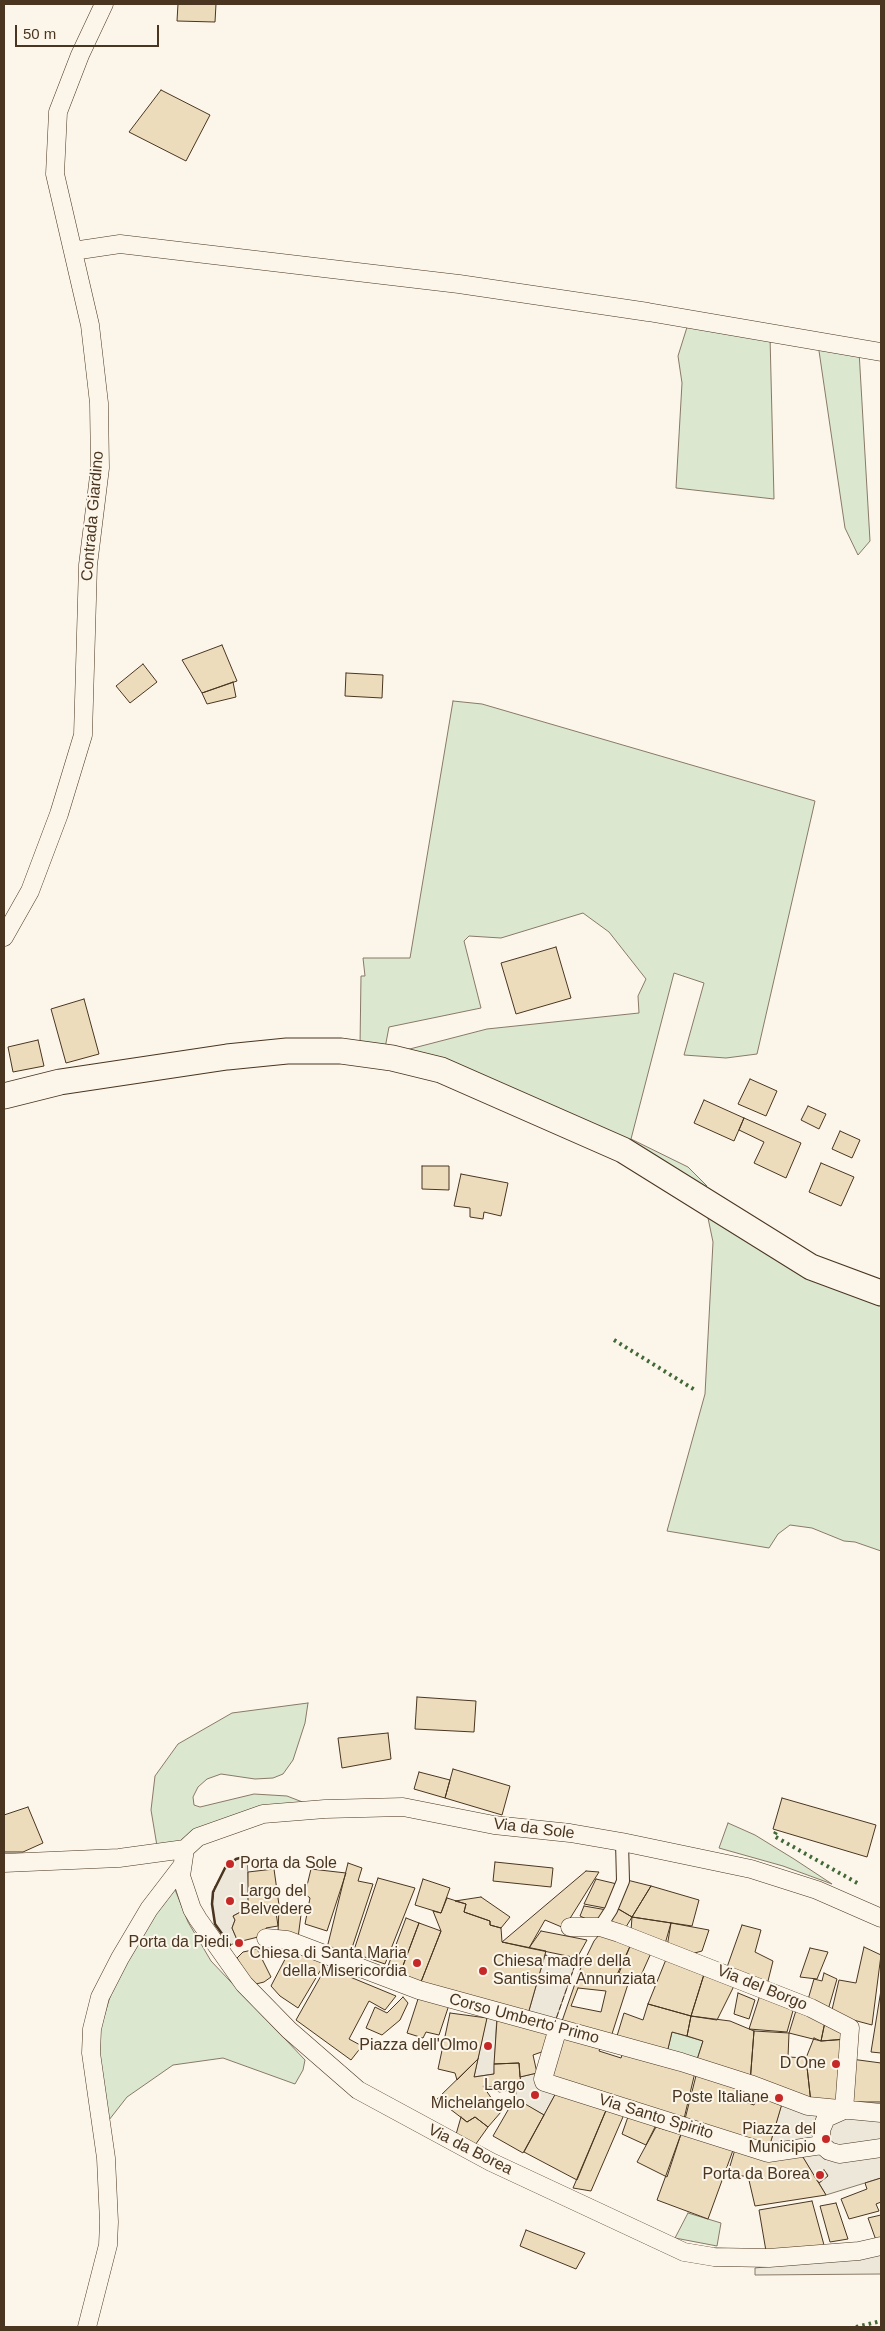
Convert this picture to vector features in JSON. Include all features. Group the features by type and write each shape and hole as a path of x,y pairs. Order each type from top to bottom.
{"main road":[{"path":"4,1096 60,1082 227,1057 287,1051 341,1051 400,1060 441,1070 623,1150 811,1267 881,1293"}],"street":[{"name":"Contrada Giardino","path":"4,938 30,891 58,814 83,735 88,565 100,468 99,404 90,325 55,174 58,112 80,55 104,4"},
{"path":"73,252 120,244 459,284 648,312 881,352"},
{"name":"Via da Sole","path":"184,1857 198,1837 263,1814 325,1809 403,1807 494,1825 570,1833 622,1842 751,1869 817,1890 881,1918"},
{"path":"570,1927 600,1927 611,1910 624,1881 622,1842"},
{"path":"4,1863 184,1857"},
{"path":"87,2327 108,2245 109,2222 106,2158 91,2053 92,2029 100,1996 120,1958 149,1909 184,1857"},
{"name":"Via da Borea","path":"184,1857 181,1876 192,1909 244,1984 289,2030 358,2090 490,2162 684,2252 714,2257 769,2258 859,2251 881,2246"},
{"name":"Via del Borgo","path":"600,1927 619,1932 794,2001 850,2028 844,2108"},
{"name":"Corso Umberto Primo","path":"266,1938 287,1940 419,1990 682,2062 784,2096 808,2106 844,2108"},
{"name":"Via Santo Spirito","path":"558,2028 542,2079 544,2082 768,2153 822,2145"},
{"path":"881,2113 844,2108 826,2118 821,2130 822,2145 830,2152 839,2154 881,2148"}],"green space":[{"path":"688,324 770,336 774,499 676,488 682,383 678,356"},
{"path":"818,344 859,351 870,541 858,555 845,528"},
{"path":"453,701 482,704 815,801 757,1054 726,1058 684,1055 704,983 674,973 631,1139 688,1167 707,1186 695,1188 402,1051 487,1029 639,1013 638,996 646,979 609,932 583,913 501,938 469,936 464,941 481,1008 389,1027 385,1048 360,1046 361,976 365,976 363,958 410,958"},
{"path":"719,1214 881,1300 881,1551 855,1542 844,1541 812,1528 790,1525 778,1534 769,1548 667,1531 705,1394 713,1242 708,1218"},
{"path":"308,1703 305,1723 293,1760 283,1774 273,1778 255,1779 221,1774 207,1779 198,1787 193,1797 194,1805 200,1807 254,1794 287,1796 305,1803 180,1842 157,1846 151,1810 155,1776 178,1744 232,1713"},
{"path":"728,1823 755,1835 832,1884 783,1866 719,1848"},
{"path":"174,1887 188,1922 211,1961 305,2060 303,2070 295,2084 223,2058 173,2065 127,2097 109,2120 99,2074 100,2030 115,1980 143,1930"},
{"path":"672,2032 703,2041 695,2066 666,2057"},
{"path":"688,2213 721,2223 717,2246 675,2238"}],"shaded area":[{"name":"Largo del Belvedere","path":"247,1856 248,1908 233,1916 235,1920 232,1928 238,1942 230,1945 215,1924 212,1904 213,1892 225,1868 236,1859"},
{"path":"545,1955 576,1962 555,2022 528,2014"},
{"name":"Piazza dell'Olmo","path":"488,2011 497,2013 494,2074 474,2077"},
{"name":"Largo Michelangelo","path":"537,2073 557,2091 544,2115 515,2099 517,2088 521,2087 520,2077"},
{"name":"Piazza del Municipio","path":"784,2096 881,2105 881,2178 826,2195 819,2183 828,2175 824,2170 814,2176 798,2149 768,2151"},
{"path":"881,2254 881,2274 755,2275 755,2268"}],"building":[{"path":"178,4 216,4 215,22 177,21"},
{"path":"161,90 210,115 186,161 129,132"},
{"path":"222,645 237,681 202,693 182,660"},
{"path":"143,664 157,682 130,703 116,686"},
{"path":"346,673 383,675 382,698 345,696"},
{"path":"233,682 236,697 207,704 202,693"},
{"path":"556,947 571,998 516,1014 501,963"},
{"path":"84,999 99,1054 66,1063 51,1009"},
{"path":"38,1040 44,1066 13,1072 8,1047"},
{"path":"750,1079 777,1091 766,1116 738,1104"},
{"path":"704,1100 744,1118 734,1141 694,1123"},
{"path":"808,1106 826,1114 819,1129 801,1120"},
{"path":"744,1118 801,1143 786,1178 754,1163 764,1142 739,1130"},
{"path":"840,1131 860,1140 852,1158 832,1149"},
{"path":"821,1163 854,1177 841,1206 809,1192"},
{"path":"422,1166 449,1166 449,1190 422,1189"},
{"path":"461,1174 508,1183 501,1216 484,1212 483,1219 470,1217 470,1208 454,1206"},
{"path":"417,1697 476,1701 474,1732 415,1729"},
{"path":"388,1733 391,1759 342,1768 338,1738"},
{"path":"453,1769 510,1786 502,1815 445,1798"},
{"path":"419,1772 450,1780 445,1798 414,1789"},
{"path":"782,1798 876,1825 867,1857 773,1829"},
{"path":"28,1807 43,1843 23,1852 4,1852 4,1815"},
{"path":"495,1862 553,1868 551,1887 493,1881"},
{"path":"348,1863 362,1868 358,1881 373,1884 348,1960 326,1952"},
{"path":"274,1869 279,1905 260,1908 261,1914 276,1912 278,1926 266,1928 266,1935 238,1942 232,1928 235,1920 233,1916 248,1908 248,1872"},
{"path":"311,1869 346,1873 327,1931 305,1924 310,1898 305,1894"},
{"path":"586,1871 599,1872 564,1928 545,1920 529,1948 502,1942"},
{"path":"378,1878 415,1888 385,1964 353,1953"},
{"path":"423,1879 450,1888 441,1913 415,1905"},
{"path":"596,1879 617,1884 610,1909 584,1904"},
{"path":"627,1880 651,1886 632,1917 615,1907"},
{"path":"651,1886 699,1900 692,1926 632,1917"},
{"path":"481,1897 510,1917 501,1928 490,1925 490,1921 464,1912 466,1904 455,1901"},
{"name":"Chiesa madre della Santissima Annunziata","path":"447,1898 466,1904 464,1912 490,1921 490,1925 501,1928 502,1942 546,1951 528,2014 419,1987 441,1931 433,1911 441,1913"},
{"path":"279,1906 302,1907 298,1938 278,1933"},
{"path":"584,1906 607,1910 597,1924 580,1916"},
{"path":"615,1907 632,1917 623,1932 606,1923"},
{"path":"632,1917 671,1923 665,1944 631,1931"},
{"path":"406,1918 419,1923 398,1979 385,1974"},
{"name":"Chiesa di Santa Maria della Misericordia","path":"419,1923 441,1931 419,1987 398,1979"},
{"path":"671,1923 709,1930 702,1951 687,1955 667,1947"},
{"path":"742,1925 761,1930 755,1952 773,1961 766,1989 726,1970"},
{"path":"603,1930 631,1944 616,1977 578,1974 594,1941"},
{"path":"541,1931 587,1940 577,1958 529,1948"},
{"path":"293,1944 326,1961 298,2008 280,1996 271,1986"},
{"path":"631,1944 651,1953 638,1982 619,1973"},
{"path":"864,1947 881,1955 872,2025 831,2014 839,1980 856,1983"},
{"path":"810,1948 828,1952 817,1979 800,1977"},
{"path":"257,1949 271,1977 264,1982 252,1985 237,1958 243,1952"},
{"path":"669,1952 706,1968 691,2016 648,2004"},
{"path":"326,1967 396,1996 385,2010 369,2001 349,2039 362,2046 351,2060 296,2020"},
{"path":"706,1968 737,1980 717,2020 691,2016"},
{"path":"824,1973 837,1979 828,2010 807,2003 814,1979 822,1981"},
{"path":"578,1975 629,1981 610,2040 560,2027","holes":["578,1988 606,1991 601,2012 571,2006"]},
{"path":"881,1990 881,2053 871,2052"},
{"path":"738,1993 755,2000 749,2019 734,2014"},
{"path":"760,1995 794,2007 787,2032 749,2029"},
{"path":"419,1996 449,2005 439,2035 426,2032 423,2038 407,2033"},
{"path":"403,1997 408,2003 400,2020 382,2035 366,2028 375,2007 387,2013"},
{"path":"648,2004 691,2016 687,2036 672,2032 666,2057 617,2036 624,2013 643,2020"},
{"path":"798,2004 826,2017 821,2041 789,2033"},
{"path":"450,2013 487,2018 478,2059 457,2080 455,2073 438,2069"},
{"path":"691,2016 730,2021 754,2031 750,2083 695,2066 703,2041 687,2036"},
{"path":"826,2017 849,2039 821,2041"},
{"path":"497,2020 550,2032 550,2049 533,2055 537,2073 520,2077 519,2063 494,2064"},
{"path":"559,2029 601,2046 599,2051 621,2058 625,2047 696,2068 683,2123 547,2081"},
{"path":"754,2031 789,2033 788,2057 806,2058 811,2103 750,2083"},
{"path":"814,2038 821,2041 845,2039 838,2104 811,2103 806,2058"},
{"path":"478,2059 474,2077 494,2074 494,2064 519,2063 521,2088 499,2092 493,2087 483,2086 501,2112 488,2127 475,2117 467,2122 437,2099"},
{"path":"851,2059 881,2063 881,2102 849,2102"},
{"path":"698,2068 784,2097 768,2151 684,2123","holes":["748,2092 758,2095 754,2105 745,2102"]},
{"path":"557,2091 607,2108 577,2180 524,2152"},
{"path":"515,2098 544,2115 523,2153 493,2136"},
{"path":"607,2108 626,2110 591,2191 573,2188"},
{"path":"630,2111 658,2121 646,2145 622,2134"},
{"path":"461,2117 467,2122 475,2117 488,2127 473,2148 455,2138"},
{"path":"656,2127 681,2134 667,2177 637,2162"},
{"path":"681,2134 736,2142 708,2219 657,2200"},
{"path":"736,2146 798,2149 826,2195 755,2206 748,2176 727,2176"},
{"path":"824,2170 828,2176 819,2183 814,2176"},
{"path":"881,2178 881,2202 876,2204 879,2211 849,2219 841,2199 867,2189 865,2183"},
{"path":"812,2201 824,2245 767,2257 759,2210"},
{"path":"836,2203 848,2239 830,2242 820,2206"},
{"path":"881,2215 881,2242 877,2243 868,2218"},
{"path":"526,2230 585,2253 576,2269 520,2246"}],"hedge":[{"path":"614,1340 695,1390"},
{"path":"776,1832 774,1836 859,1884"},
{"path":"856,2327 881,2321"}],"fence":[{"path":"215,1886 212,1904 215,1924 230,1945"},
{"path":"545,1955 576,1962 555,2022"}],"wall":[{"path":"230,1945 215,1924 212,1904 213,1892 225,1868 236,1859 247,1856"}],"place":[{"name":"Porta da Sole","path":"230,1864"},
{"name":"Largo del Belvedere","path":"230,1901"},
{"name":"Porta da Piedi","path":"239,1943"},
{"name":"Chiesa di Santa Maria della Misericordia","path":"417,1963"},
{"name":"Chiesa madre della Santissima Annunziata","path":"483,1971"},
{"name":"Piazza dell'Olmo","path":"488,2046"},
{"name":"D One","path":"836,2064"},
{"name":"Largo Michelangelo","path":"535,2095"},
{"name":"Poste Italiane","path":"779,2098"},
{"name":"Piazza del Municipio","path":"826,2139"},
{"name":"Porta da Borea","path":"820,2175"}]}
